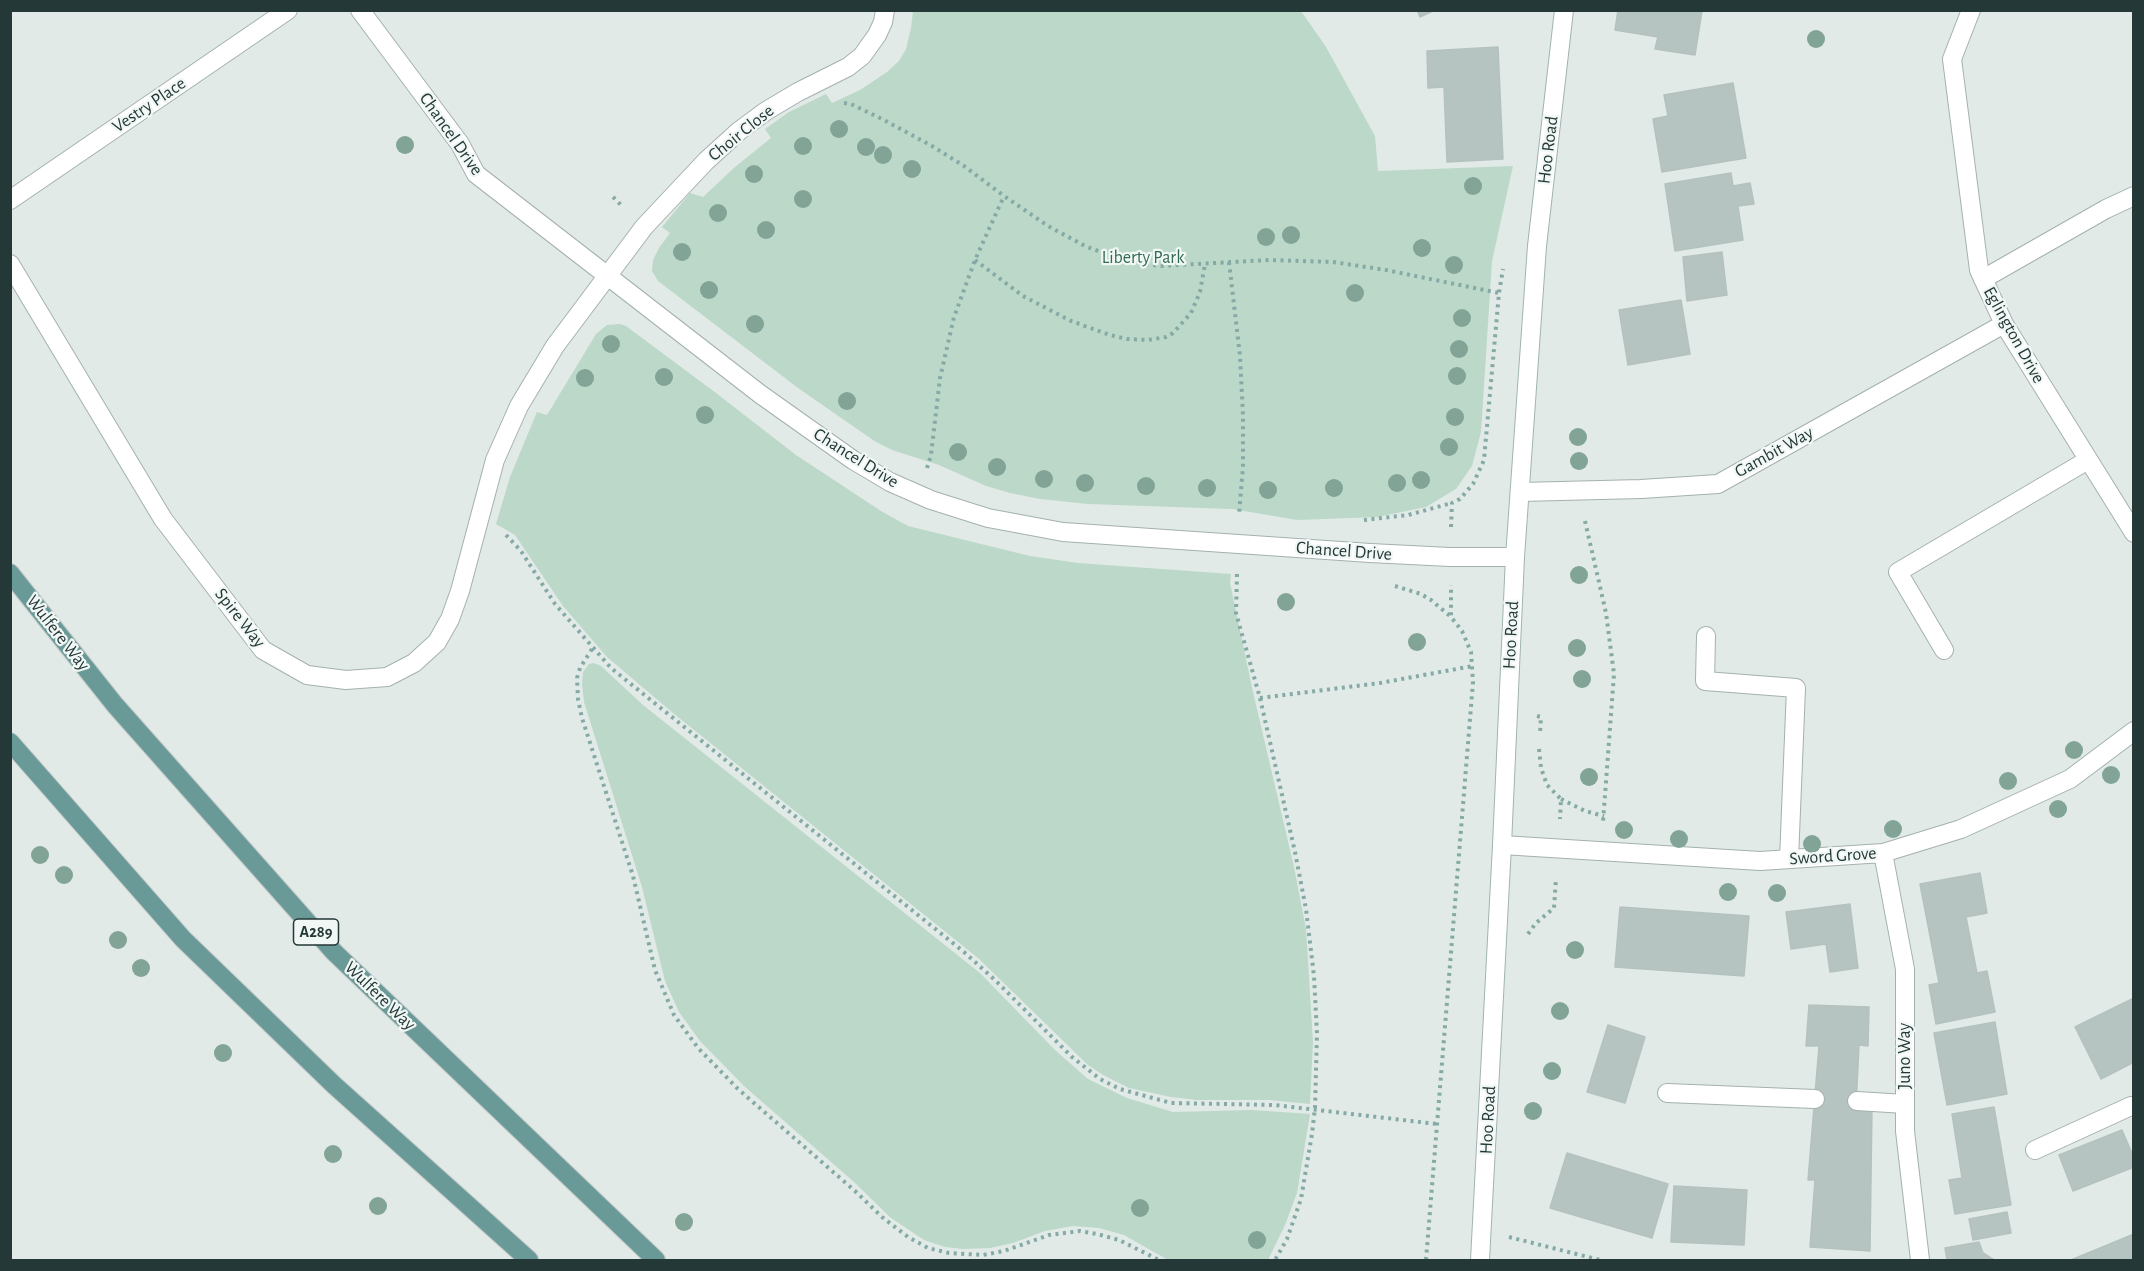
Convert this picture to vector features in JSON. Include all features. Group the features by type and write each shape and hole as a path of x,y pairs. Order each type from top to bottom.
{"main road":[{"name":"Wulfere Way","path":"10,573 115,705 334,952 656,1260"},
{"path":"10,742 183,939 334,1085 529,1260"}],"street":[{"name":"Vestry Place","path":"10,200 288,10"},
{"name":"Chancel Drive","path":"360,10 460,144 476,174 783,411 872,472 915,494 988,518 1036,529 1069,533 1370,554 1515,557"},
{"name":"Choir Close","path":"607,276 644,227 722,146 784,99 848,67 867,51 881,27 885,10"},
{"name":"Hoo Road","path":"1480,1260 1515,557 1537,246 1564,10"},
{"name":"Eglington Drive","path":"1971,10 1952,59 1978,258 1983,279 2004,324 2133,533"},
{"path":"1983,279 2133,196"},
{"name":"Spire Way","path":"10,264 164,519 263,650 307,675 346,680 387,678 414,663 437,642 450,619 460,591 495,460 519,406 555,345 607,276"},
{"name":"Gambit Way","path":"1520,492 1641,489 1718,484 2004,324"},
{"path":"1944,651 1898,572 2088,460"},
{"path":"1706,636 1705,681 1796,688 1789,859"},
{"name":"Sword Grove","path":"1502,845 1760,861 1882,853 1961,829 2070,779 2133,731"},
{"name":"Juno Way","path":"1882,853 1905,969 1905,1131 1920,1260"},
{"path":"1667,1093 1815,1099"},
{"path":"1857,1101 1905,1104"},
{"path":"2035,1150 2133,1108"}],"path":[{"path":"830,77 842,103 851,104 932,146 1069,238 1110,256 1161,266 1269,260 1334,262 1499,293"},
{"path":"915,494 931,455 937,396 945,350 954,317 975,260 1004,196"},
{"path":"975,260 1027,299 1071,321 1110,335 1148,340 1166,337 1173,333 1191,313 1200,292 1205,264"},
{"path":"1229,262 1240,357 1243,415 1243,466 1237,543 1236,613 1260,698 1306,909 1314,976 1317,1034 1315,1108 1301,1199 1287,1239 1275,1260"},
{"path":"918,465 934,471"},
{"path":"1563,490 1563,513 1583,512 1606,613 1614,674 1601,851"},
{"path":"1360,521 1408,515 1452,503"},
{"path":"1229,515 1248,516"},
{"path":"478,523 506,535 515,542 551,598 592,649 611,668 706,747 964,952 1071,1057 1100,1079 1120,1089 1171,1103 1315,1108 1437,1124"},
{"path":"1426,1260 1472,704 1471,652 1466,638 1451,617 1450,557"},
{"path":"592,649 580,668 577,678 582,718 633,876 655,970 674,1015 698,1048 744,1095 882,1217 900,1232 928,1248 949,1253 983,1255 1004,1251 1049,1235 1080,1231 1097,1233 1119,1240 1159,1260"},
{"path":"1260,698 1380,682 1473,666"},
{"path":"1561,799 1585,811 1604,816"},
{"path":"1500,1235 1599,1260"}],"green space":[{"name":"Liberty Park","path":"913,11 1301,11 1326,47 1375,136 1378,171 1513,166 1492,261 1481,432 1472,466 1456,489 1426,507 1377,517 1297,520 1232,509 1088,504 1010,493 986,486 939,465 892,450 876,442 798,388 658,281 652,271 653,260 670,233 662,227 690,193 703,197 771,138 765,129 789,112 826,94 832,103 860,90 887,72 899,61 906,49"},
{"path":"607,325 626,326 796,455 908,526 1030,556 1078,563 1231,574 1230,583 1253,692 1294,867 1306,929 1313,1042 1310,1104 1269,1100 1197,1100 1171,1097 1129,1088 1103,1075 1088,1065 978,958 673,713 607,657 563,606 515,535 496,524 510,477 537,412 547,415 596,334"},
{"path":"594,663 601,666 643,705 980,973 1055,1050 1088,1079 1127,1098 1173,1112 1252,1110 1310,1114 1297,1193 1268,1260 1168,1260 1124,1235 1099,1228 1073,1226 1045,1231 1013,1243 990,1248 945,1247 924,1240 891,1218 854,1182 744,1086 700,1041 679,1012 665,981 642,887 584,702 583,672 589,664"}],"building":[{"path":"1417,10 1435,10 1420,17"},
{"path":"1618,10 1702,11 1695,55 1655,49 1658,37 1615,30"},
{"path":"1498,47 1503,159 1447,162 1444,87 1428,88 1427,51"},
{"path":"1733,83 1746,158 1662,172 1653,119 1668,116 1664,95"},
{"path":"1731,173 1733,186 1750,183 1754,204 1738,206 1743,240 1675,251 1665,184"},
{"path":"1722,252 1727,295 1687,301 1683,257"},
{"path":"1681,300 1690,354 1628,365 1619,310"},
{"path":"1980,873 1987,913 1966,917 1977,973 1987,971 1995,1012 1936,1024 1929,985 1939,983 1920,884"},
{"path":"1850,904 1858,968 1830,972 1826,944 1791,949 1786,912"},
{"path":"1620,907 1749,916 1744,976 1615,967"},
{"path":"2134,998 2134,1062 2101,1079 2075,1027"},
{"path":"1809,1005 1869,1007 1868,1046 1859,1045 1856,1106 1872,1106 1870,1251 1810,1247 1815,1180 1808,1180 1819,1046 1806,1046"},
{"path":"1995,1022 2007,1094 1947,1105 1934,1033"},
{"path":"1608,1025 1645,1037 1625,1103 1587,1092"},
{"path":"1994,1107 2011,1205 1955,1214 1949,1180 1962,1178 1952,1114"},
{"path":"2122,1130 2134,1158 2134,1167 2073,1191 2059,1155"},
{"path":"1567,1153 1668,1184 1652,1238 1550,1208"},
{"path":"1674,1186 1747,1190 1744,1245 1671,1242"},
{"path":"2007,1212 2011,1233 1973,1240 1969,1219"},
{"path":"2134,1234 2134,1260 2071,1260"},
{"path":"1979,1242 1983,1253 1994,1260 1947,1260 1945,1248"}]}
